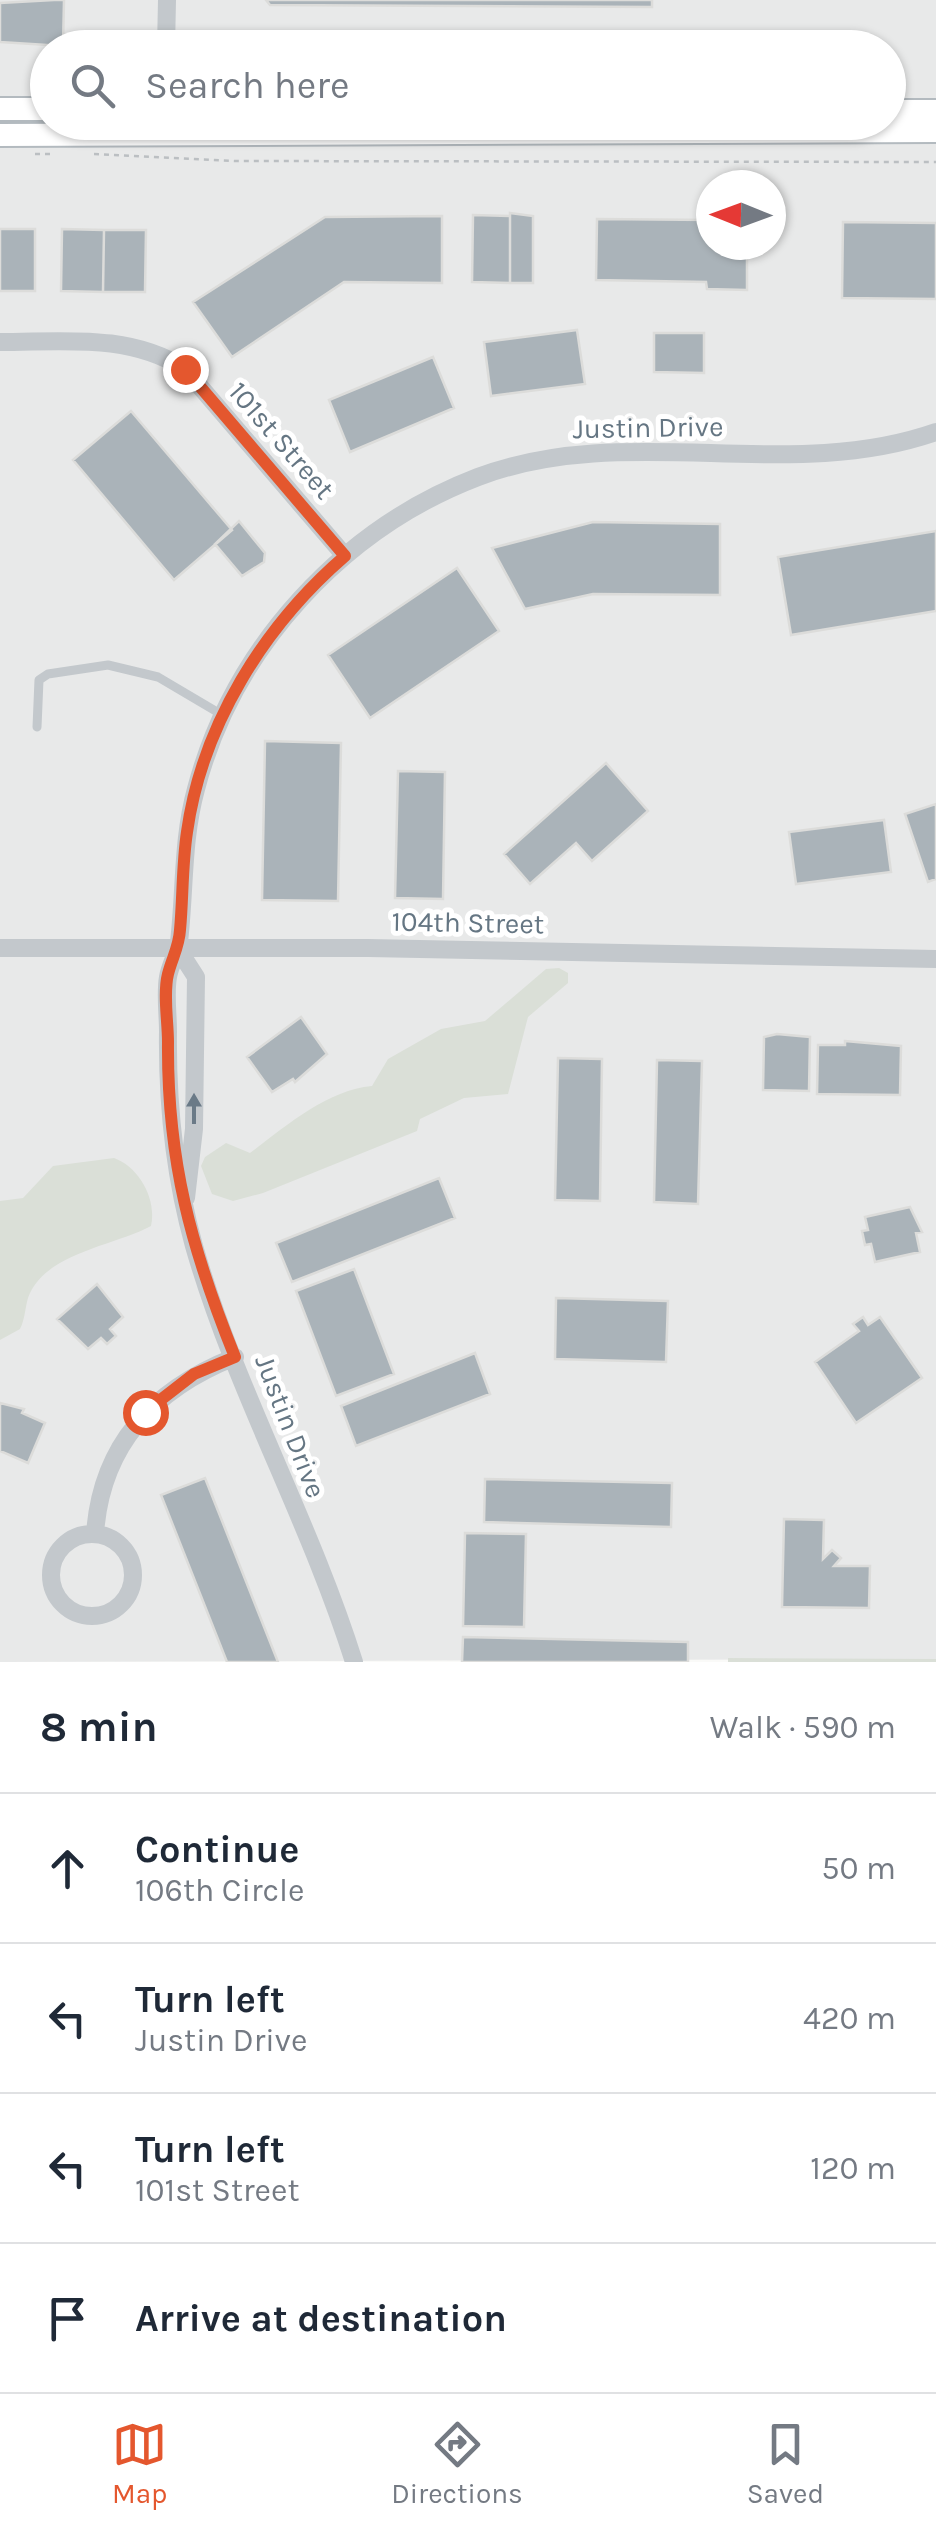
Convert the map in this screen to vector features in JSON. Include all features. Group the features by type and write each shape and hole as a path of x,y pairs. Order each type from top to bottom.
{"main road":[{"path":"0,109 30,109"},
{"path":"906,111 936,111"},
{"path":"906,132 936,132"},
{"path":"0,135 30,136"}],"street":[{"path":"166,30 167,0"},
{"name":"101st Street","path":"0,342 115,342 164,356 185,369 345,556"},
{"name":"Justin Drive","path":"354,1662 206,1281 185,1206 167,1107 168,975 178,949 187,830 196,788 224,716 275,630 345,556 398,517 440,494 525,463 614,451 864,452 936,432"},
{"name":"104th Street","path":"0,948 936,959"},
{"name":"Justin Drive","path":"178,949 196,977 194,1130 185,1206"},
{"path":"94,1534 110,1463 137,1420 174,1387 235,1357"},
{"path":"94,1534 123,1548 132,1575 128,1592 117,1607 91,1616 73,1611 58,1598 52,1572 62,1548 78,1536 94,1534"}],"lane":[{"path":"38,727 39,680 48,674 92,665 158,678 224,716"}],"path":[{"path":"179,140 372,162 936,162"}],"shaded area":[{"path":"0,0 936,0 936,111 906,111 906,30 30,30 30,109 0,109"},
{"path":"906,131 936,131 936,1659 0,1662 0,135 30,135 30,140 906,140"},
{"path":"559,968 568,973 568,983 528,1017 508,1094 464,1098 420,1119 417,1131 263,1193 233,1201 212,1194 201,1166 205,1157 226,1143 250,1153 323,1102 372,1086 388,1059 441,1029 485,1021 546,969"},
{"path":"114,1158 131,1169 144,1185 151,1205 151,1226 82,1253 49,1271 28,1298 20,1329 0,1340 0,1201 23,1198 53,1166"},
{"path":"728,1658 936,1659 936,1662 728,1662"}],"building":[{"path":"64,0 63,30 30,30 30,44 0,42 0,3"},
{"path":"266,0 652,0 652,7 270,5"},
{"path":"510,213 533,216 533,283 510,283"},
{"path":"473,215 510,216 510,283 472,282"},
{"path":"442,216 442,283 344,282 232,357 193,302 325,217"},
{"path":"597,219 696,220 696,260 747,260 747,290 707,289 706,282 596,280"},
{"path":"843,222 936,223 936,299 842,298"},
{"path":"0,229 35,229 35,291 0,291"},
{"path":"62,229 104,230 103,292 61,291"},
{"path":"104,230 146,230 145,292 103,292"},
{"path":"577,330 585,384 491,396 484,342"},
{"path":"654,333 704,333 704,373 654,372"},
{"path":"433,357 454,408 350,452 329,400"},
{"path":"131,411 232,530 174,580 73,460"},
{"path":"239,521 265,553 264,562 242,576 215,544"},
{"path":"593,522 720,524 720,595 593,594 525,609 492,548"},
{"path":"936,531 936,611 791,635 778,557"},
{"path":"457,568 499,631 370,718 328,655"},
{"path":"265,741 341,743 338,901 262,900"},
{"path":"606,763 648,811 592,861 576,843 530,884 504,854"},
{"path":"398,771 445,772 443,899 395,898"},
{"path":"936,804 936,879 928,882 905,814"},
{"path":"884,820 891,872 796,884 789,832"},
{"path":"301,1017 327,1054 295,1082 293,1079 272,1092 247,1057"},
{"path":"764,1037 810,1037 809,1091 763,1090"},
{"path":"845,1041 901,1046 900,1095 817,1094 818,1045 845,1045"},
{"path":"558,1058 602,1059 600,1201 555,1200"},
{"path":"657,1060 702,1061 698,1204 654,1202"},
{"path":"439,1178 455,1218 292,1282 276,1243"},
{"path":"910,1207 922,1232 916,1233 920,1252 875,1262 871,1244 865,1245 865,1217"},
{"path":"354,1269 394,1374 336,1396 296,1291"},
{"path":"97,1284 123,1317 110,1329 116,1336 107,1344 101,1338 88,1349 57,1319"},
{"path":"556,1298 668,1301 666,1362 555,1359"},
{"path":"863,1317 868,1325 880,1317 922,1378 856,1423 815,1362 859,1331 853,1324"},
{"path":"475,1353 490,1394 356,1446 341,1406"},
{"path":"0,1403 24,1409 22,1413 45,1423 28,1463 0,1451"},
{"path":"205,1478 278,1662 227,1662 161,1495"},
{"path":"485,1479 672,1483 671,1527 484,1522"},
{"path":"784,1519 824,1520 823,1559 832,1550 841,1558 834,1566 870,1566 869,1608 782,1607"},
{"path":"465,1533 526,1534 524,1627 463,1626"},
{"path":"463,1637 688,1642 688,1662 462,1662"}],"route":[{"path":"145,1412 194,1374 235,1357 194,1244 177,1176 167,1107 168,975 178,949 182,874 196,788 210,744 260,649 290,611 345,556 185,369"}]}
